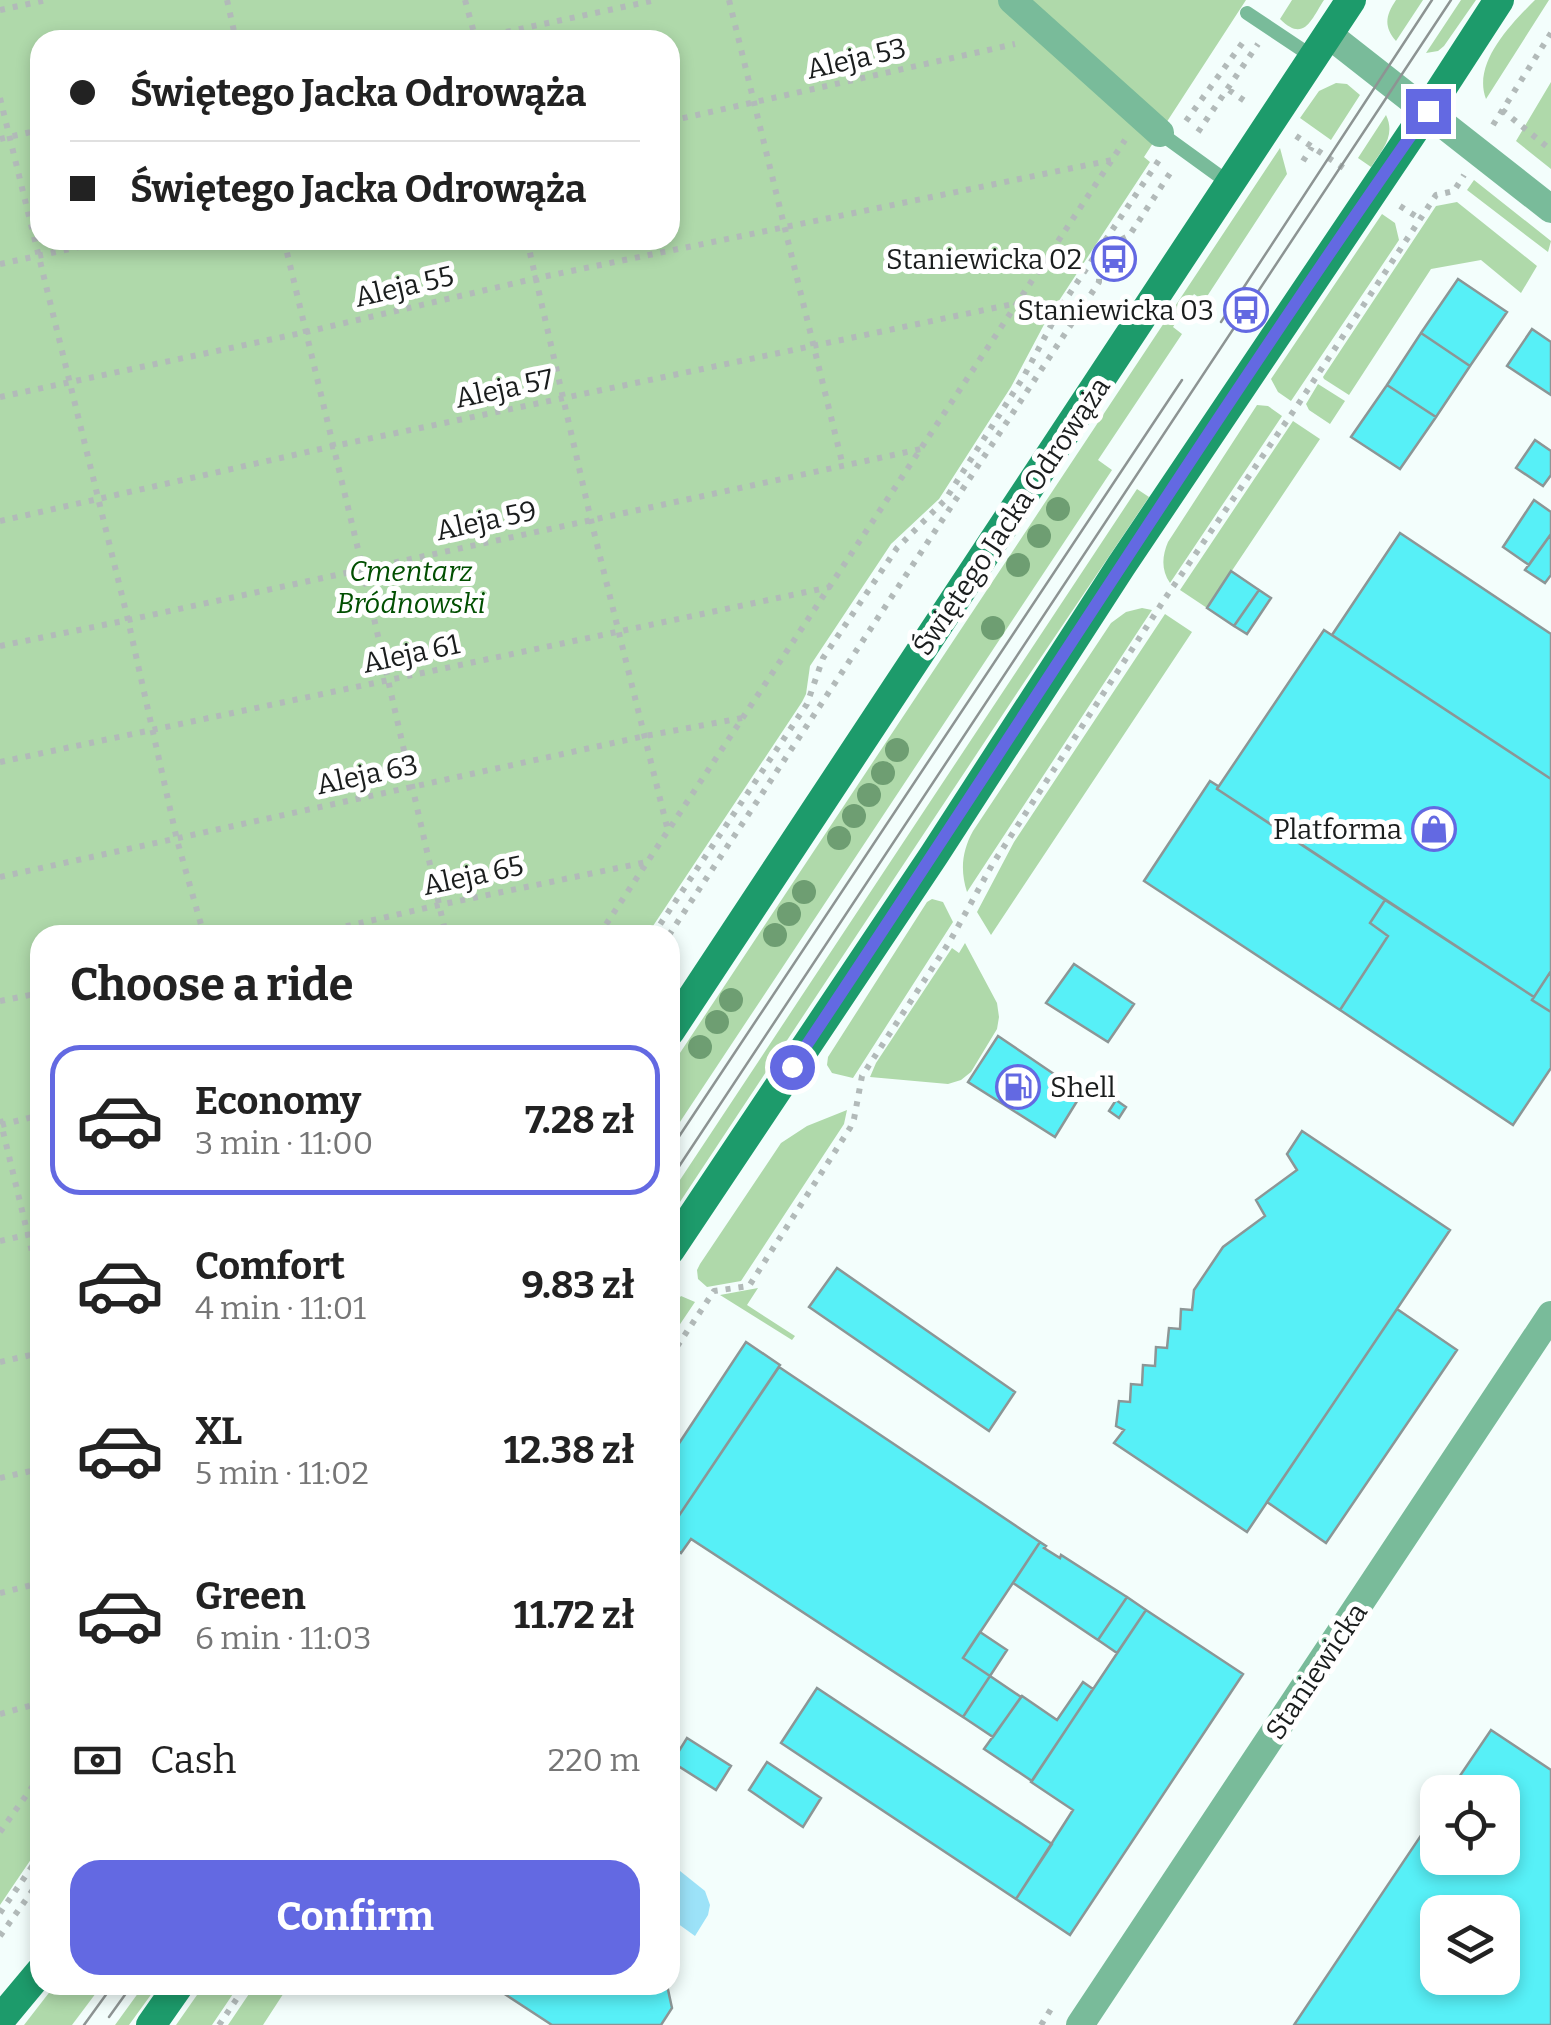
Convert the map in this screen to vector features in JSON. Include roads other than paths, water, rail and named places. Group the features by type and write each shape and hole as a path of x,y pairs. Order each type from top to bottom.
{"main road":[{"name":"Świętego Jacka Odrowąża","path":"680,1016 1351,0"},
{"path":"680,1235 1499,0"},
{"path":"0,2020 30,1984"},
{"path":"151,2025 172,1995"}],"street":[{"path":"1012,0 1164,135"},
{"path":"1320,46 1428,111 1551,209"},
{"name":"Staniewicka","path":"1080,2025 1551,1316"}],"lane":[{"path":"1247,13 1269,27 1320,46"},
{"path":"1164,135 1230,184"}],"water":[{"path":"680,1871 705,1891 710,1905 695,1936 680,1925"}],"tram line":[{"path":"1221,322 1432,0"},
{"path":"680,1165 1451,0"},
{"path":"680,1135 1182,380"},
{"path":"84,2025 106,1995"},
{"path":"109,2017 125,1995"}],"place":[{"name":"Staniewicka 02","path":"1114,259"},
{"name":"Staniewicka 03","path":"1246,310"},
{"name":"Platforma","path":"1434,829"},
{"name":"Shell","path":"1018,1087"}],"park label":[{"name":"Cmentarz Bródnowski","path":"411,587"}]}
